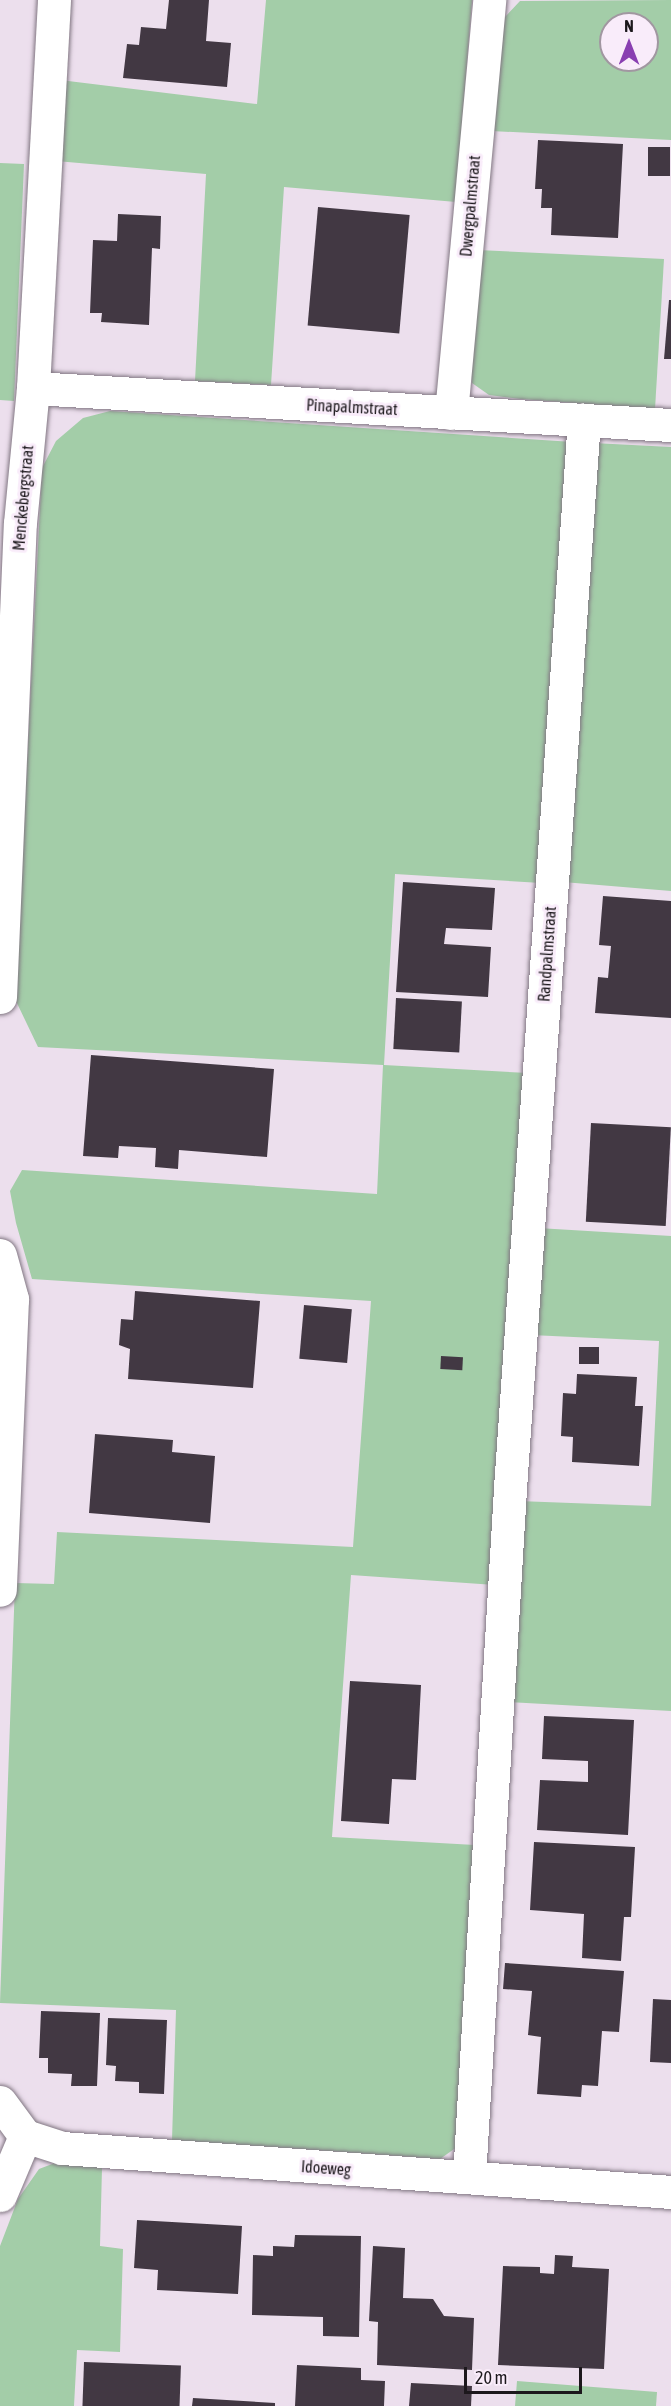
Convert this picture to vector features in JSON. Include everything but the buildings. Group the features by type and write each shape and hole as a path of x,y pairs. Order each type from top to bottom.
{"street":[{"name":"Menckebergstraat","path":"0,997 18,559 33,388 54,0"},
{"name":"Dwergpalmstraat","path":"451,412 489,0"},
{"name":"Pinapalmstraat","path":"33,388 671,425"},
{"name":"Randpalmstraat","path":"469,2177 510,1488 584,420"},
{"path":"0,1255 12,1299 0,1590"},
{"path":"0,2102 25,2136 0,2195"},
{"name":"Idoeweg","path":"25,2136 62,2148 130,2155 671,2192"}],"green space":[{"path":"266,0 472,0 456,202 284,187 271,385 195,381 206,174 56,161 60,80 257,104"},
{"path":"671,0 671,140 491,131 498,41 505,17 520,1"},
{"path":"0,163 24,164 14,401 0,400"},
{"path":"478,250 664,259 655,409 489,395 472,383 469,363"},
{"path":"110,411 573,442 541,883 395,874 384,1065 528,1073 495,1585 351,1575 332,1837 475,1845 457,2147 440,2159 172,2140 176,2010 0,2003 15,1583 54,1584 57,1532 353,1547 371,1301 32,1279 16,1223 10,1191 22,1170 377,1194 383,1065 38,1047 15,999 42,468 56,441 83,418"},
{"path":"593,443 671,447 671,891 563,882"},
{"path":"538,1228 671,1236 671,1711 507,1702 518,1501 651,1506 659,1341 531,1335"},
{"path":"60,2161 102,2168 100,2246 123,2249 120,2352 77,2350 74,2406 0,2406 0,2246 18,2199 39,2169"},
{"path":"517,2381 657,2392 656,2406 515,2406"}]}
